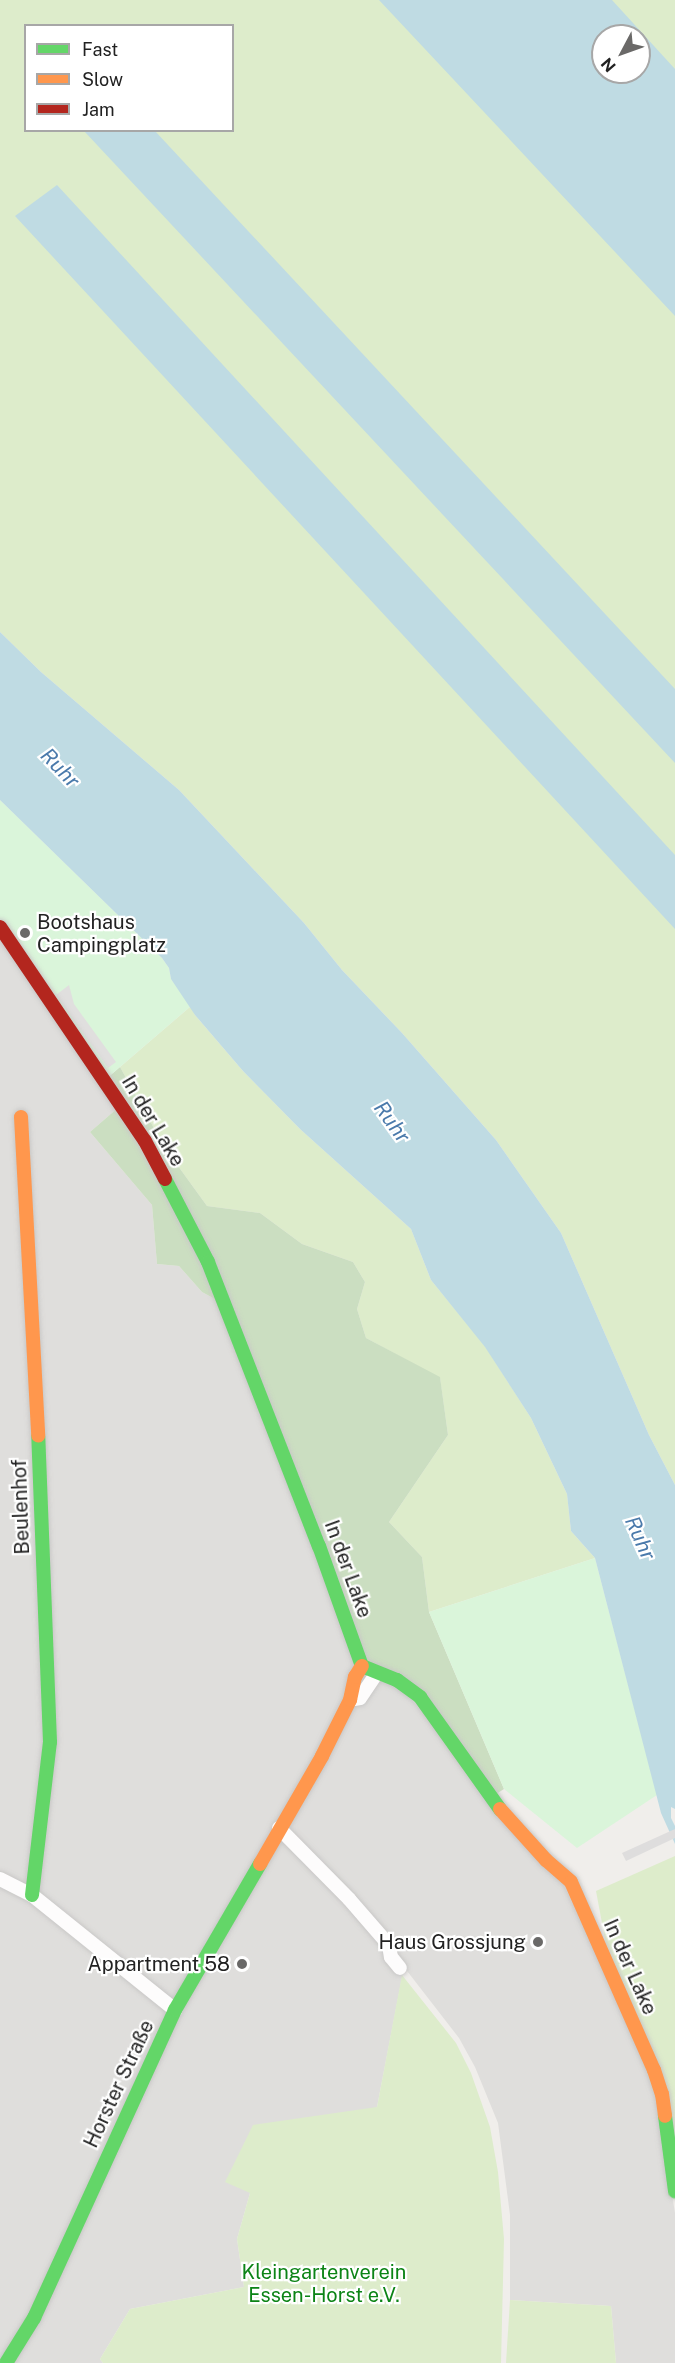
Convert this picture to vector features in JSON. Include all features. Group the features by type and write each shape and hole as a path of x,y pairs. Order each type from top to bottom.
{"street":[{"name":"In der Lake","path":"0,927 145,1141 208,1262 319,1546 362,1666 397,1680 420,1697 490,1798 546,1860 571,1882 654,2070 662,2094 675,2191"},
{"name":"Beulenhof","path":"21,1117 33,1312 50,1742 32,1895"},
{"name":"Horster Straße","path":"6,2356 34,2318 175,2010 322,1756 350,1700 355,1677 362,1666"},
{"name":"Horster Straße","path":"350,1700 360,1698 377,1673"},
{"path":"279,1828 349,1899 388,1945 391,1957 400,1968"},
{"path":"0,1880 32,1895 175,2010"}],"shaded area":[{"path":"0,929 120,1106 90,1132 152,1205 157,1264 179,1266 202,1292 224,1304 360,1667 279,1823 34,2311 0,2363"},
{"path":"69,985 74,1004 116,1062 108,1068 56,995"},
{"path":"357,1679 396,1681 558,1873 652,2070 675,2213 675,2363 616,2363 611,2306 510,2300 510,2215 498,2123 475,2067 459,2038 404,1967 377,2107 250,2193 237,2239 244,2287 130,2309 100,2359 103,2363 8,2363 175,2010"}],"green space":[{"path":"0,0 675,0 675,1485 649,1435 561,1233 496,1140 402,1033 342,970 304,923 179,790 41,672 0,632"},
{"path":"0,800 162,958 169,968 171,979 191,1006 106,1079 0,923"},
{"path":"191,1006 195,1015 243,1071 300,1129 411,1229 431,1280 485,1346 531,1418 567,1494 571,1531 595,1558 429,1612 422,1557 389,1522 448,1435 440,1378 366,1338 357,1309 365,1282 353,1262 302,1244 260,1213 207,1206 165,1148 120,1067"},
{"path":"120,1067 165,1148 207,1206 260,1213 302,1244 353,1262 365,1282 357,1309 366,1338 440,1377 448,1435 389,1522 422,1557 429,1612 504,1789 493,1796 423,1695 365,1664 224,1304 202,1292 179,1266 157,1264 152,1205 90,1132 120,1106 106,1079"},
{"path":"595,1558 657,1795 577,1848 504,1789 429,1612"},
{"path":"675,1856 675,2158 607,1950 596,1891"},
{"name":"Kleingartenverein Essen-Horst e.V.","path":"402,1975 456,2043 471,2073 490,2127 498,2172 504,2239 501,2363 103,2363 100,2359 130,2309 244,2287 237,2239 250,2193 225,2182 253,2125 377,2107"},
{"path":"510,2300 611,2306 616,2363 506,2363"}],"water":[{"path":"379,0 612,0 634,24 591,24 591,84 651,84 651,43 675,69 675,316"},
{"path":"85,132 156,132 675,689 675,763"},
{"path":"57,185 675,855 675,929 15,216"},
{"name":"Ruhr","path":"0,632 41,672 179,790 304,923 342,970 402,1033 496,1140 561,1233 649,1435 675,1485 675,1809 671,1807 671,1818 675,1826 675,1844 661,1813 595,1558 571,1531 567,1494 531,1418 485,1347 431,1280 411,1229 300,1129 243,1071 195,1015 171,979 169,968 162,958 0,800"}],"pier":[{"path":"675,1829 675,1838 626,1861 622,1853"}],"traffic: fast":[{"path":"165,1179 208,1262 319,1546 362,1666 397,1680 420,1697 500,1809"},
{"path":"32,1895 50,1742 38,1436"},
{"path":"6,2363 34,2318 175,2010 260,1864"},
{"path":"665,2116 675,2191"}],"traffic: slow":[{"path":"21,1117 38,1436"},
{"path":"260,1864 322,1756 350,1700 355,1677 362,1666"},
{"path":"500,1809 546,1860 571,1882 654,2070 662,2094 665,2116"}],"traffic: jam":[{"path":"0,927 145,1141 165,1179"}],"place":[{"name":"Bootshaus Campingplatz","path":"25,933"},
{"name":"Haus Grossjung","path":"538,1942"},
{"name":"Appartment 58","path":"242,1964"}]}
